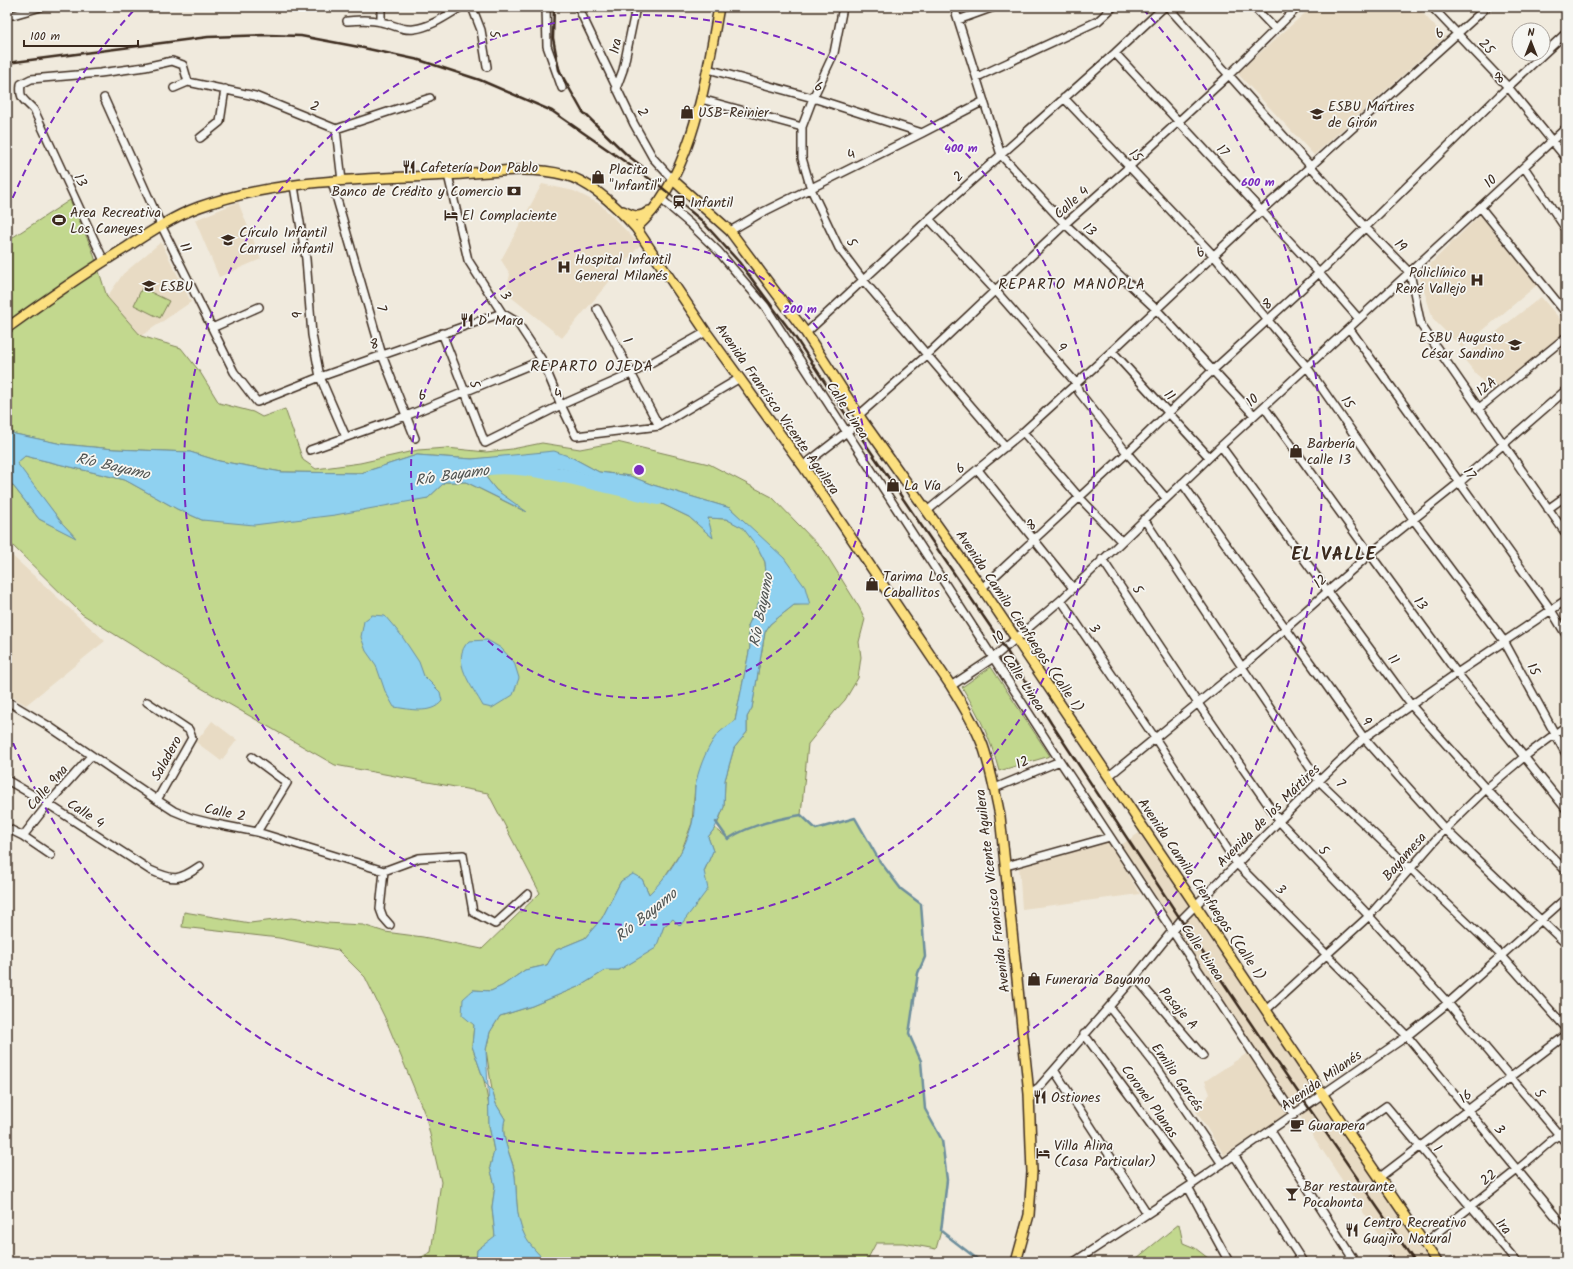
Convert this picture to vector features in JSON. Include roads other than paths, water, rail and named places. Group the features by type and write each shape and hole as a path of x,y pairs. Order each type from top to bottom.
{"main road":[{"path":"636,228 644,221 674,180 695,123 708,68 719,7"},
{"name":"Avenida Francisco Vicente Aguilera","path":"7,328 104,261 161,225 199,207 262,190 337,182 448,175 500,172 551,172 567,176 586,185 618,208 636,228 706,332 803,466 951,686 969,716 983,746 995,788 1006,866 1029,1094 1032,1172 1031,1197 1027,1222 1016,1262"},
{"name":"Avenida Camilo Cienfuegos (Calle 1)","path":"674,180 730,232 806,333 861,418 982,588 1437,1262"},
{"path":"618,208 632,216 644,215 659,202"}],"street":[{"path":"13,15 40,7"},
{"path":"380,7 382,22"},
{"path":"348,21 362,19 382,22 398,28 412,30 427,27 461,7"},
{"name":"5","path":"472,7 481,30 487,67"},
{"path":"546,7 547,46 562,88"},
{"name":"2","path":"578,7 616,89 653,158 674,180"},
{"name":"1ra","path":"616,89 624,70 636,7"},
{"name":"5","path":"843,7 834,53 802,127 802,158 811,189 839,248 863,280 1006,447"},
{"name":"13","path":"954,7 1001,155 1065,224 1157,310 1254,415"},
{"path":"958,20 994,7"},
{"path":"976,77 1098,21 1112,7"},
{"name":"2","path":"806,333 929,219 1115,53 1164,7"},
{"name":"19","path":"1168,7 1366,228 1410,273"},
{"path":"1254,7 1275,29"},
{"name":"Calle 4","path":"803,466 847,432 1065,224 1130,167 1178,120 1229,75 1298,7"},
{"name":"25","path":"1432,7 1508,87 1553,140 1566,158"},
{"name":"6","path":"927,511 1023,432 1157,310 1310,166 1487,7"},
{"name":"8","path":"982,588 1034,541 1212,371 1319,273 1508,87 1566,34"},
{"name":"17","path":"1115,53 1319,273 1359,320"},
{"name":"13","path":"104,261 34,110 24,101 20,94 21,84 31,79 108,72 145,67 172,61 183,65 188,82"},
{"name":"6","path":"708,68 814,98 922,133"},
{"path":"174,88 188,82"},
{"name":"2","path":"188,82 255,96 336,129"},
{"path":"200,138 220,122 225,89"},
{"name":"11","path":"104,98 161,225 234,372 257,402"},
{"path":"336,129 430,98"},
{"name":"15","path":"1064,98 1214,256 1307,367 1414,519 1504,641 1566,754"},
{"path":"701,99 802,127"},
{"name":"4","path":"730,232 761,213 984,101"},
{"name":"10","path":"951,686 992,658 1061,600 1102,559 1254,415 1481,208 1566,128"},
{"name":"7","path":"336,129 337,182 382,355 415,438"},
{"path":"1524,167 1566,229"},
{"name":"3","path":"448,175 468,260 502,313 517,322 542,360 576,436 659,426"},
{"name":"9","path":"294,186 306,259 312,335 320,377 346,437"},
{"name":"Calle Linea","path":"659,202 689,223 718,251 765,306 992,658 1294,1115"},
{"path":"1481,208 1566,313"},
{"name":"9","path":"929,219 995,290 1076,383 1079,392 1127,453 1166,498"},
{"path":"1410,273 1421,325 1502,444 1566,534"},
{"path":"212,328 259,307"},
{"name":"1","path":"598,309 659,426"},
{"name":"8","path":"257,402 320,377 502,313"},
{"name":"17","path":"1349,328 1460,482 1566,635"},
{"name":"4","path":"484,443 561,405 631,374 706,332"},
{"name":"5","path":"442,334 484,443"},
{"name":"12A","path":"1478,409 1566,337"},
{"name":"11","path":"1112,351 1210,457"},
{"name":"6","path":"310,450 406,416 542,360"},
{"path":"659,426 740,378"},
{"path":"1564,392 1566,401"},
{"name":"12","path":"1109,776 1242,667 1370,554 1460,482 1502,444 1564,392"},
{"name":"13","path":"1264,407 1457,673 1566,808"},
{"path":"1023,432 1079,497 1121,541"},
{"name":"11","path":"1221,446 1411,705 1486,789 1566,871"},
{"path":"978,470 1073,588"},
{"name":"9","path":"1182,483 1364,738 1445,829 1566,944"},
{"path":"1548,509 1566,496"},
{"name":"7","path":"1144,520 1319,780 1502,956 1566,1028"},
{"name":"5","path":"1102,559 1280,822 1369,916 1448,1003 1566,1143"},
{"name":"3","path":"1061,600 1155,738 1237,864 1407,1036 1566,1229"},
{"name":"Avenida de los Mártires","path":"1029,1094 1039,1087 1054,1070 1135,977 1173,930 1280,822 1319,780 1364,738 1457,673 1566,600"},
{"name":"Calle 2","path":"7,701 47,725 157,800 191,818 258,832 384,871"},
{"name":"Saladero","path":"147,702 189,730 192,738 157,800"},
{"name":"Bayamesa","path":"1266,1010 1369,916 1445,829 1486,789 1524,757 1566,726"},
{"name":"Calle 9na","path":"23,836 48,804 91,756"},
{"path":"252,757 287,783 258,832"},
{"name":"12","path":"995,788 1060,761"},
{"name":"Calle 4","path":"7,780 48,804 150,870 166,877 176,878 185,877 200,866"},
{"path":"7,828 23,836 51,855"},
{"path":"1006,866 1110,837"},
{"path":"390,925 382,917 380,909 384,871 419,858 463,855 474,912 495,924 528,894"},
{"name":"Avenida Milanés","path":"1074,1262 1222,1164 1407,1036 1448,1003 1566,898"},
{"name":"Pasaje A","path":"1135,977 1203,1056"},
{"name":"Emilio Garcés","path":"1109,1007 1153,1062 1222,1164"},
{"name":"Coronel Planas","path":"1084,1034 1191,1185 1229,1262"},
{"name":"16","path":"1380,1178 1566,1035"},
{"path":"1054,1070 1148,1213"},
{"name":"1","path":"1349,1132 1386,1106 1471,1207"},
{"name":"22","path":"1425,1244 1517,1170 1566,1128"},
{"path":"1271,1130 1356,1262"},
{"path":"1234,1155 1303,1262"},
{"name":"1ra","path":"1471,1207 1517,1262"}],"water":[{"path":"7,430 15,434 62,444 114,449 190,452 219,461 282,472 361,473 417,455 472,459 554,451 571,457 599,472 630,476 653,485 730,508 784,558 805,587 810,605 794,605 770,624 765,632 752,708 747,717 747,732 734,748 725,780 724,807 715,828 708,837 713,851 704,871 708,889 680,926 673,919 664,926 656,948 619,970 606,970 580,986 532,1006 500,1016 490,1032 486,1050 488,1086 484,1080 472,1046 474,1025 462,1015 463,999 473,990 491,991 502,986 525,970 547,965 556,950 585,938 602,918 621,881 633,874 642,879 649,894 663,879 681,853 692,824 695,787 702,762 716,736 735,721 750,647 748,626 767,584 765,562 758,548 743,528 726,519 708,518 713,538 689,517 619,483 558,468 514,465 485,476 496,490 527,512 466,482 445,482 428,498 335,515 254,525 202,520 177,509 125,480 25,456 17,463 62,523 76,538 39,519 7,478"},
{"path":"372,615 385,616 401,635 419,662 424,676 440,692 442,701 437,705 426,710 413,710 394,707 385,691 376,665 366,651 361,637 364,621"},
{"path":"487,640 501,648 514,662 519,678 513,695 492,708 483,706 465,674 461,656 463,648 469,641"},
{"path":"488,1086 492,1090 496,1104 505,1119 504,1132 514,1170 519,1220 529,1243 546,1262 476,1262 477,1250 495,1236 492,1207 495,1186 490,1167 494,1151 489,1125"}],"waterway":[{"name":"Río Bayamo","path":"489,468 510,467 542,471 658,498"},
{"path":"716,822 728,839 754,826 782,818 801,815 816,829 855,818 879,860 901,889 921,904 925,957 918,973 909,1034 921,1061 925,1109 942,1140 947,1180 941,1231 981,1262"}],"railway":[{"path":"554,7 553,38 559,70 582,111 627,155 643,167"},
{"path":"7,63 208,37 267,35 301,36 419,60 480,80 552,111 660,186 701,220 739,262 795,337 854,427 1005,648 1051,723 1189,932 1415,1262"}],"place":[{"name":"USB-Reinier","path":"687,112"},
{"name":"ESBU Mártires de Girón","path":"1317,114"},
{"name":"Cafetería Don Pablo","path":"409,167"},
{"name":"Placita \"Infantil\"","path":"598,177"},
{"name":"Banco de Crédito y Comercio","path":"514,191"},
{"name":"Infantil","path":"679,202"},
{"name":"El Complaciente","path":"451,215"},
{"name":"Area Recreativa Los Caneyes","path":"59,220"},
{"name":"Círculo Infantil Carrusel infantil","path":"228,240"},
{"name":"Hospital Infantil General Milanés","path":"564,267"},
{"name":"Policlínico René Vallejo","path":"1477,280"},
{"name":"ESBU","path":"149,286"},
{"name":"D' Mara","path":"467,320"},
{"name":"ESBU Augusto César Sandino","path":"1515,345"},
{"name":"Barbería calle 13","path":"1296,451"},
{"name":"La Vía","path":"893,485"},
{"name":"Tarima Los Caballitos","path":"872,584"},
{"name":"Funeraria Bayamo","path":"1034,979"},
{"name":"Ostiones","path":"1040,1097"},
{"name":"Guarapera","path":"1297,1125"},
{"name":"Villa Alina (Casa Particular)","path":"1043,1153"},
{"name":"Bar restaurante Pocahonta","path":"1292,1194"},
{"name":"Centro Recreativo Guajiro Natural","path":"1352,1230"}],"district":[{"name":"REPARTO MANOPLA","path":"1072,284"},
{"name":"REPARTO OJEDA","path":"592,366"},
{"name":"EL VALLE","path":"1334,554"}]}
